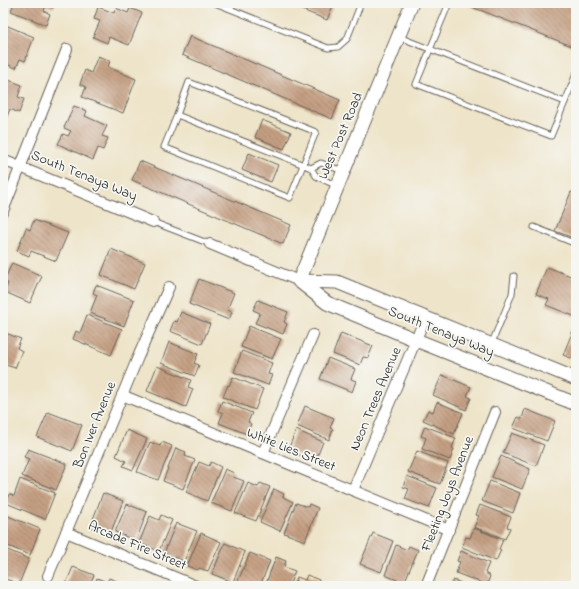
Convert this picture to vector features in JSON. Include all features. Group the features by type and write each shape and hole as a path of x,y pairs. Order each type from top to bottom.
{"street":[{"name":"West Post Road","path":"299,281 412,3"},
{"path":"3,211 67,49"},
{"name":"South Tenaya Way","path":"3,160 153,222"},
{"name":"South Tenaya Way","path":"210,244 299,281 327,303 576,404"},
{"name":"South Tenaya Way","path":"299,281 337,282 576,379"},
{"name":"Bon Iver Avenue","path":"48,576 138,357 170,287"},
{"name":"Neon Trees Avenue","path":"353,490 425,318"},
{"path":"263,453 313,336"},
{"name":"White Lies Street","path":"122,395 449,530"},
{"name":"Fleeting Joys Avenue","path":"426,586 494,412"},
{"name":"Arcade Fire Street","path":"66,532 196,586"}],"lane":[{"path":"215,3 328,48 338,47 347,39 361,3"},
{"path":"448,3 416,84 551,136 576,74"},
{"path":"399,37 565,102"},
{"path":"189,82 316,132 290,198 164,147 177,115 189,82"},
{"path":"177,115 311,168 316,176 337,186"},
{"path":"311,168 321,162 343,171"},
{"path":"153,222 210,244"},
{"path":"534,227 576,244"},
{"path":"491,345 512,294 514,276"}],"building":[{"path":"14,3 55,3 53,8 46,5 44,11 50,14 46,25 11,11"},
{"path":"285,3 334,3 327,20"},
{"path":"462,3 576,3 576,43 574,47"},
{"path":"98,7 114,13 116,8 128,13 130,8 142,13 129,45 109,37 107,43 93,37 100,21 94,19"},
{"path":"3,24 34,37 25,61 20,59 16,68 3,63"},
{"path":"190,36 340,100 332,119 182,55"},
{"path":"98,56 110,61 108,67 136,79 123,113 82,97 86,87 80,84 85,70 91,73"},
{"path":"3,78 22,85 18,97 24,99 19,113 10,109 6,119 3,117"},
{"path":"74,106 87,111 85,116 107,126 102,136 108,138 103,150 98,148 93,160 58,144 63,134 68,136 71,131 64,128"},
{"path":"262,120 291,132 284,149 255,137"},
{"path":"249,153 278,165 271,182 242,170"},
{"path":"140,161 291,225 283,244 132,180"},
{"path":"571,192 576,194 576,239 555,231"},
{"path":"34,220 68,233 56,261 31,251 29,256 17,251 26,228 30,230"},
{"path":"111,249 145,263 134,289 101,275"},
{"path":"12,263 42,276 30,303 5,292 8,283 4,281"},
{"path":"547,267 576,278 576,317 546,305 549,299 536,294"},
{"path":"199,279 234,293 227,310 232,312 229,320 189,304"},
{"path":"96,285 134,300 124,326 90,313 97,295 93,293"},
{"path":"258,300 288,312 284,322 287,324 283,334 255,323 260,313 253,310"},
{"path":"181,312 210,324 202,344 170,331 174,321 177,322"},
{"path":"87,315 122,329 111,355 73,339 76,331 80,333"},
{"path":"576,323 576,360 563,355"},
{"path":"249,326 281,339 272,359 241,347"},
{"path":"3,332 21,339 17,348 22,351 15,368 3,364"},
{"path":"341,333 373,346 368,358 363,357 360,365 333,354"},
{"path":"169,342 198,354 194,363 199,365 195,376 161,363"},
{"path":"242,351 272,363 268,374 272,375 268,385 234,372"},
{"path":"328,358 355,369 351,379 356,381 352,392 320,379"},
{"path":"157,366 191,380 188,387 193,389 186,407 147,391"},
{"path":"442,375 471,387 467,396 471,398 466,410 433,395"},
{"path":"233,377 263,389 255,410 223,397"},
{"path":"222,401 252,413 248,422 251,424 247,434 219,423 223,413 218,411"},
{"path":"437,402 463,413 454,434 423,420 428,410 433,412"},
{"path":"305,406 334,418 330,428 333,429 329,440 297,426"},
{"path":"525,409 555,421 547,441 513,428 518,417 522,419"},
{"path":"48,412 82,425 72,451 37,437"},
{"path":"425,426 456,438 452,448 454,449 450,460 422,449 426,438 421,436"},
{"path":"127,430 147,439 133,470 123,466 126,461 116,456"},
{"path":"296,430 323,442 315,462 288,450"},
{"path":"512,433 544,445 536,466 503,453"},
{"path":"150,442 160,446 162,442 172,446 158,480 137,472"},
{"path":"176,448 186,452 185,456 195,460 183,489 163,481"},
{"path":"28,449 67,464 56,490 22,476 29,459 24,457"},
{"path":"417,451 448,463 440,484 408,472"},
{"path":"501,456 530,469 522,489 492,477"},
{"path":"199,462 209,466 211,462 221,467 207,501 186,492"},
{"path":"225,469 234,473 233,477 244,481 232,511 211,503"},
{"path":"407,476 437,488 429,508 405,499 409,489 403,487"},
{"path":"20,479 55,493 45,519 6,503 9,494 14,496"},
{"path":"490,481 520,493 513,513 482,501"},
{"path":"248,483 258,487 260,483 270,487 256,521 235,513"},
{"path":"274,489 284,494 283,497 293,502 280,531 260,522"},
{"path":"103,493 123,501 111,532 101,528 100,531 90,527"},
{"path":"296,503 308,507 309,504 318,508 305,541 284,533"},
{"path":"127,504 147,512 136,541 115,532"},
{"path":"480,505 511,517 507,527 510,528 505,539 474,527 479,516 476,515"},
{"path":"3,514 40,529 30,555 3,544"},
{"path":"161,515 172,520 159,551 139,543 150,516 159,520"},
{"path":"176,523 197,531 184,561 164,553"},
{"path":"474,528 503,540 499,549 501,550 496,561 462,547 466,537 470,538"},
{"path":"201,533 221,542 208,571 199,568 198,570 187,566"},
{"path":"373,533 393,541 381,572 360,564"},
{"path":"225,543 245,552 233,582 212,574"},
{"path":"396,545 407,550 409,546 418,550 404,583 385,575"},
{"path":"3,548 29,559 19,584 3,578"},
{"path":"461,551 489,563 485,573 490,576 487,585 456,573 460,562 457,561"},
{"path":"250,553 270,561 260,586 244,586 237,583"},
{"path":"276,557 286,561 284,567 295,571 289,586 265,586"},
{"path":"73,567 94,575 89,586 65,586"},
{"path":"307,575 319,580 317,586 293,586 297,577 305,580"},
{"path":"97,578 107,582 109,578 119,582 118,586 94,586"},
{"path":"453,580 469,586 450,586"}]}
